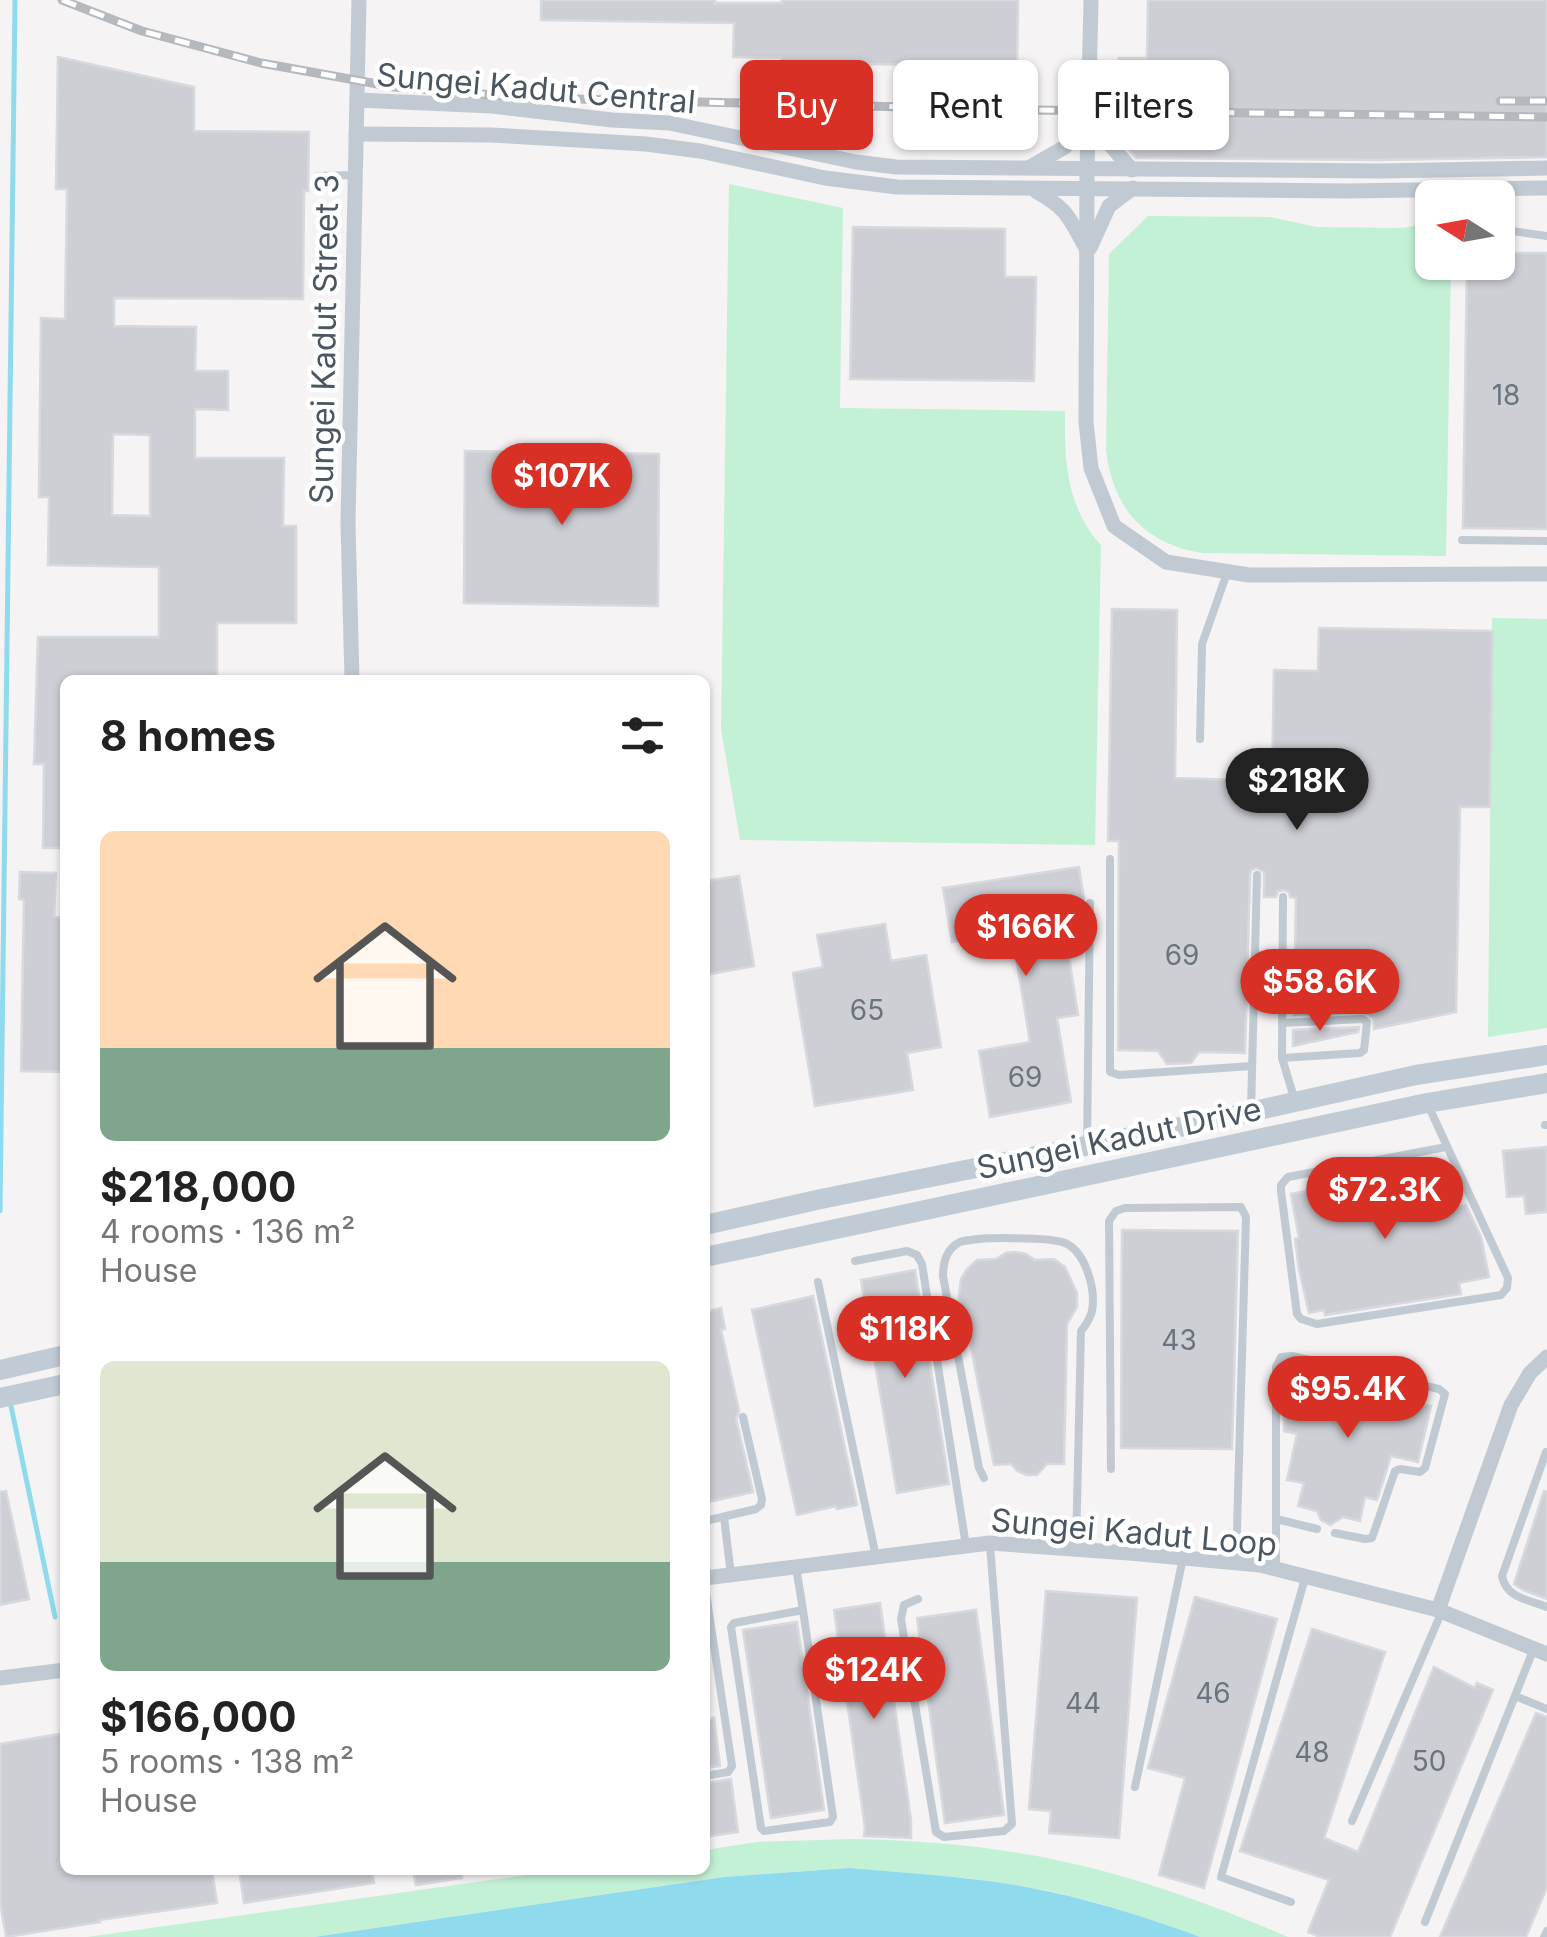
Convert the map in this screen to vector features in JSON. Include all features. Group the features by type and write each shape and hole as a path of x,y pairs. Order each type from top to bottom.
{"main road":[{"name":"Sungei Kadut Drive","path":"710,1223 1416,1075 1547,1056"},
{"name":"Sungei Kadut Drive","path":"710,1256 1427,1102 1547,1083"},
{"path":"0,1370 60,1357"},
{"path":"0,1398 60,1385"}],"street":[{"name":"Sungei Kadut Street 3","path":"352,675 348,523 359,0"},
{"path":"1090,60 1091,0"},
{"name":"Sungei Kadut Central","path":"358,100 492,106 669,123 896,167 1379,171 1547,168"},
{"name":"Sungei Kadut Central","path":"356,134 491,135 646,144 897,188 1547,188"},
{"path":"1030,168 1060,150"},
{"path":"1088,150 1086,422 1091,468 1114,526 1166,562 1248,575 1547,574"},
{"path":"1115,150 1132,170"},
{"path":"1088,252 1109,206 1134,188"},
{"path":"1033,190 1058,204 1088,252"},
{"path":"1440,1610 1511,1406 1530,1374 1547,1357"},
{"name":"Sungei Kadut Loop","path":"710,1581 990,1542 1184,1558 1276,1570 1440,1610 1540,1651"},
{"path":"0,1678 60,1671"}],"lane":[{"path":"319,176 355,175"},
{"path":"1515,231 1547,236"},
{"path":"1462,540 1547,542"},
{"path":"1200,739 1202,644 1227,572"},
{"path":"1110,858 1110,1072 1119,1075 1252,1066"},
{"path":"1251,1111 1257,875"},
{"path":"1283,897 1282,1058 1295,1101"},
{"path":"1087,1144 1090,903"},
{"path":"1282,1024 1364,1019 1366,1022 1364,1050 1360,1053 1282,1058"},
{"path":"1427,1102 1508,1278 1504,1292 1317,1324 1301,1319 1297,1314 1281,1191 1284,1180 1446,1147"},
{"path":"1111,1469 1109,1221 1116,1211 1126,1208 1242,1207 1246,1217 1236,1563"},
{"path":"984,1478 943,1276 945,1258 955,1244 968,1239 1050,1240 1068,1244 1085,1264 1092,1296 1092,1314 1081,1331 1076,1549"},
{"path":"855,1261 907,1251 917,1255 922,1264 966,1546"},
{"path":"818,1282 876,1557"},
{"path":"1276,1570 1276,1367 1281,1356 1442,1391 1446,1398 1423,1471 1395,1471 1372,1538 1335,1533"},
{"path":"710,1520 761,1506 743,1417"},
{"path":"1546,1452 1502,1576 1511,1594 1547,1606"},
{"path":"724,1516 731,1575"},
{"path":"1276,1519 1318,1529"},
{"path":"918,1599 904,1605 902,1619 936,1832 944,1837 1004,1831 1012,1824 990,1542"},
{"path":"1135,1787 1184,1558"},
{"path":"796,1567 833,1818 830,1822 764,1831 731,1627 734,1623 802,1610"},
{"path":"1291,1902 1221,1877 1305,1577"},
{"path":"1352,1821 1440,1610"},
{"path":"710,1631 732,1766 728,1772 710,1775"},
{"path":"1425,1922 1515,1696 1540,1651"},
{"path":"1515,1696 1547,1709"}],"green space":[{"path":"729,184 843,208 840,408 1065,411 1065,447 1074,499 1101,545 1095,845 740,840 721,729"},
{"path":"1148,216 1270,217 1317,227 1415,226 1415,280 1451,280 1446,556 1202,553 1163,541 1134,519 1115,488 1106,449 1109,254"},
{"path":"1492,618 1547,619 1547,1028 1488,1037"},
{"path":"915,1841 1054,1859 1156,1887 1288,1937 1200,1937 1049,1891 967,1878 849,1868 724,1877 314,1937 87,1937 527,1875 710,1875 710,1849 757,1842"}],"water":[{"path":"849,1868 1026,1887 1108,1906 1200,1937 314,1937 724,1877"}],"building":[{"path":"541,0 1018,0 1017,60 893,60 893,64 873,64 873,60 733,57 734,23 541,20"},
{"path":"1148,0 1547,0 1547,157 1136,158 1129,150 1229,150 1229,60 1119,60 1147,58"},
{"path":"58,57 194,87 194,131 309,132 303,299 114,298 114,326 196,327 195,371 228,371 228,410 195,409 195,458 284,458 283,526 296,526 296,623 217,623 217,675 60,675 60,848 43,848 44,764 34,764 38,637 159,637 159,567 48,565 49,497 39,497 41,318 65,319 67,189 56,189","holes":["113,434 150,435 150,516 112,515"]},
{"path":"853,227 1005,229 1005,277 1036,277 1034,381 850,379"},
{"path":"1515,253 1547,253 1547,529 1463,528 1467,280 1515,280"},
{"path":"465,451 659,454 658,606 464,603"},
{"path":"1112,609 1177,610 1175,778 1272,781 1274,670 1318,671 1319,628 1493,631 1490,807 1460,807 1456,1012 1374,1029 1373,1018 1364,1012 1294,1015 1296,898 1284,890 1278,891 1276,897 1264,897 1264,872 1256,868 1250,875 1245,1053 1199,1052 1191,1063 1167,1064 1158,1051 1118,1050 1119,841 1108,841"},
{"path":"1079,867 1084,899 1082,904 1074,905 1076,923 1064,925 1078,1015 1057,1018 1071,1102 990,1117 979,1051 1030,1042 1012,932 952,942 943,888"},
{"path":"20,872 56,873 54,917 60,918 60,1072 21,1071 24,900 19,899"},
{"path":"739,876 754,966 710,974 710,880"},
{"path":"885,924 891,961 926,955 941,1047 907,1053 913,1090 815,1106 793,973 823,967 817,935"},
{"path":"1359,1027 1358,1032 1293,1046 1293,1030"},
{"path":"1547,1147 1547,1212 1526,1214 1524,1196 1507,1197 1503,1151"},
{"path":"1445,1163 1454,1208 1466,1205 1481,1237 1489,1277 1459,1283 1461,1294 1325,1315 1324,1310 1309,1313 1299,1269 1295,1239 1299,1238 1291,1194"},
{"path":"1122,1230 1238,1231 1232,1449 1121,1448"},
{"path":"1015,1252 1035,1260 1054,1259 1065,1267 1077,1293 1077,1307 1067,1324 1064,1464 1047,1464 1037,1475 1017,1471 1011,1464 994,1465 960,1308 961,1279 967,1269 977,1260"},
{"path":"915,1270 949,1484 897,1493 861,1280"},
{"path":"813,1296 857,1505 797,1515 752,1310"},
{"path":"721,1308 725,1329 721,1330 739,1411 736,1419 753,1492 710,1502 710,1311"},
{"path":"1291,1372 1336,1383 1338,1375 1393,1388 1391,1397 1431,1406 1418,1462 1391,1456 1377,1500 1365,1497 1360,1521 1343,1517 1330,1525 1321,1520 1317,1511 1298,1506 1304,1483 1287,1480 1297,1434 1284,1431 1284,1404"},
{"path":"6,1491 29,1599 0,1605 0,1492"},
{"path":"1544,1491 1547,1492 1547,1599 1514,1584"},
{"path":"1046,1591 1137,1598 1119,1838 1049,1833 1051,1811 1029,1809"},
{"path":"1195,1597 1277,1619 1204,1888 1159,1875 1185,1778 1148,1768"},
{"path":"880,1603 911,1838 864,1836 834,1610"},
{"path":"976,1610 1004,1815 945,1823 917,1618"},
{"path":"797,1622 824,1810 771,1818 743,1630"},
{"path":"1312,1629 1385,1652 1324,1838 1358,1852 1434,1667 1475,1688 1477,1683 1493,1690 1390,1937 1320,1937 1308,1932 1329,1880 1240,1851"},
{"path":"1536,1713 1547,1717 1547,1887 1526,1937 1440,1937"},
{"path":"710,1718 714,1718 720,1766 710,1767"},
{"path":"60,1734 60,1875 213,1875 217,1903 6,1937 0,1901 0,1744"},
{"path":"731,1779 738,1832 710,1836 710,1782"},
{"path":"240,1875 373,1875 374,1883 244,1903"},
{"path":"414,1875 462,1875 462,1878 416,1885"}],"waterway":[{"path":"0,1211 15,0"},
{"path":"11,1406 55,1617"}],"railway":[{"path":"62,0 142,31 261,63 394,87 530,98 1547,117"},
{"path":"1500,101 1547,101"}]}
